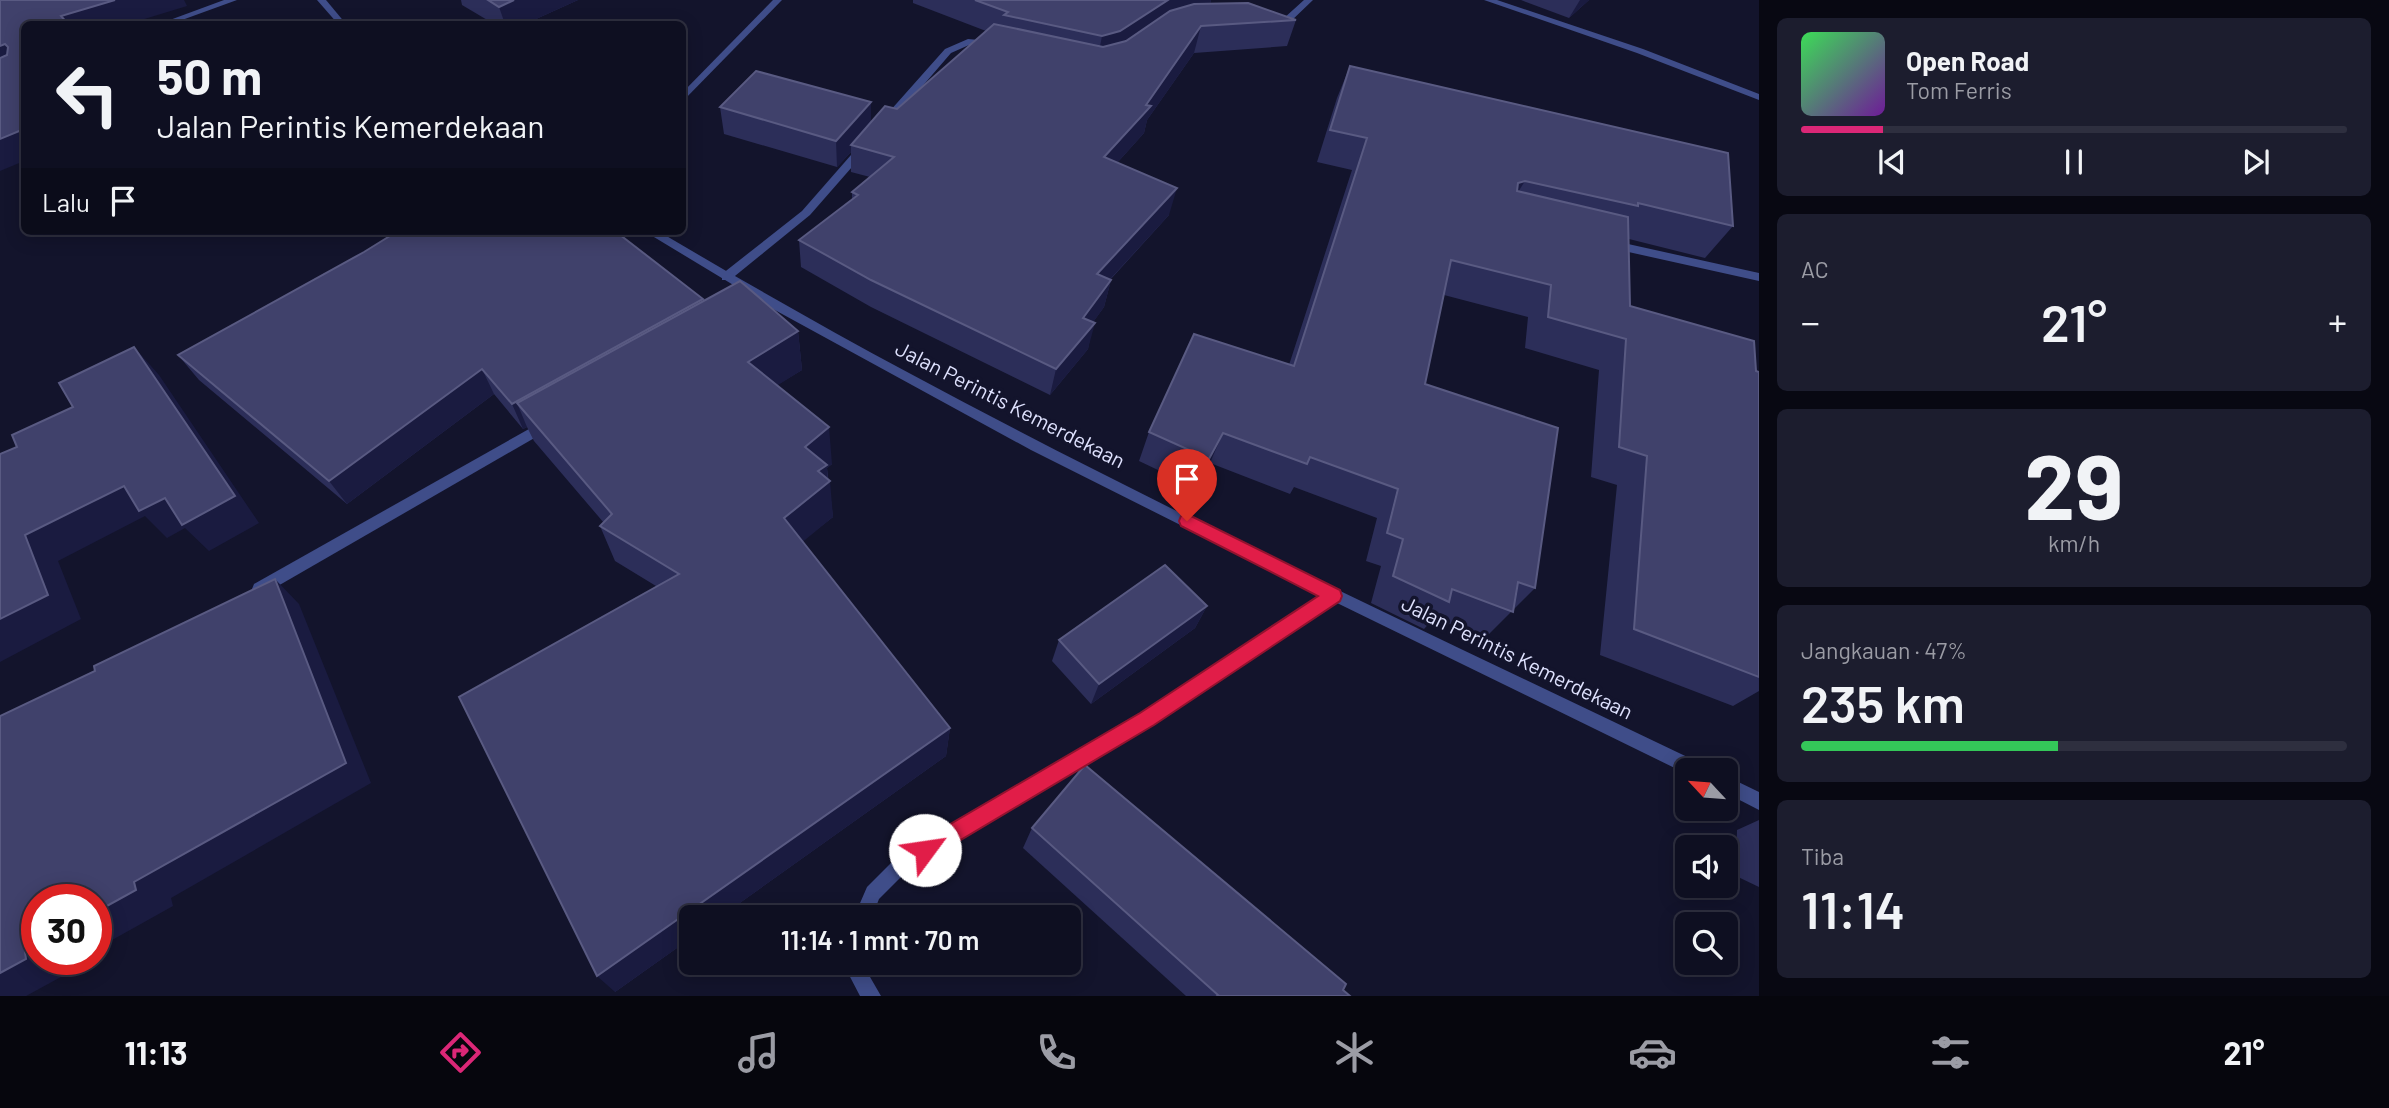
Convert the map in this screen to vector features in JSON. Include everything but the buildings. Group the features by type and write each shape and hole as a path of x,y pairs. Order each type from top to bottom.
{"street":[{"path":"173,21 233,0"},
{"path":"321,0 339,21"},
{"path":"686,95 778,0"},
{"path":"1266,24 1286,21 1309,0"},
{"path":"1488,0 1640,51 1759,97"},
{"path":"877,132 948,51 968,42 1006,48"},
{"path":"726,277 806,213 868,142"},
{"name":"Jalan Perintis Kemerdekaan","path":"657,235 726,277 759,303 1334,596 1675,760"},
{"path":"1598,241 1759,277"},
{"path":"243,598 559,417"},
{"path":"868,905 873,893 903,863 1147,719 1334,596"},
{"path":"1738,790 1759,800"},
{"path":"858,975 871,996"}],"route":[{"path":"925,850 1147,719 1334,596 1187,521"}]}
